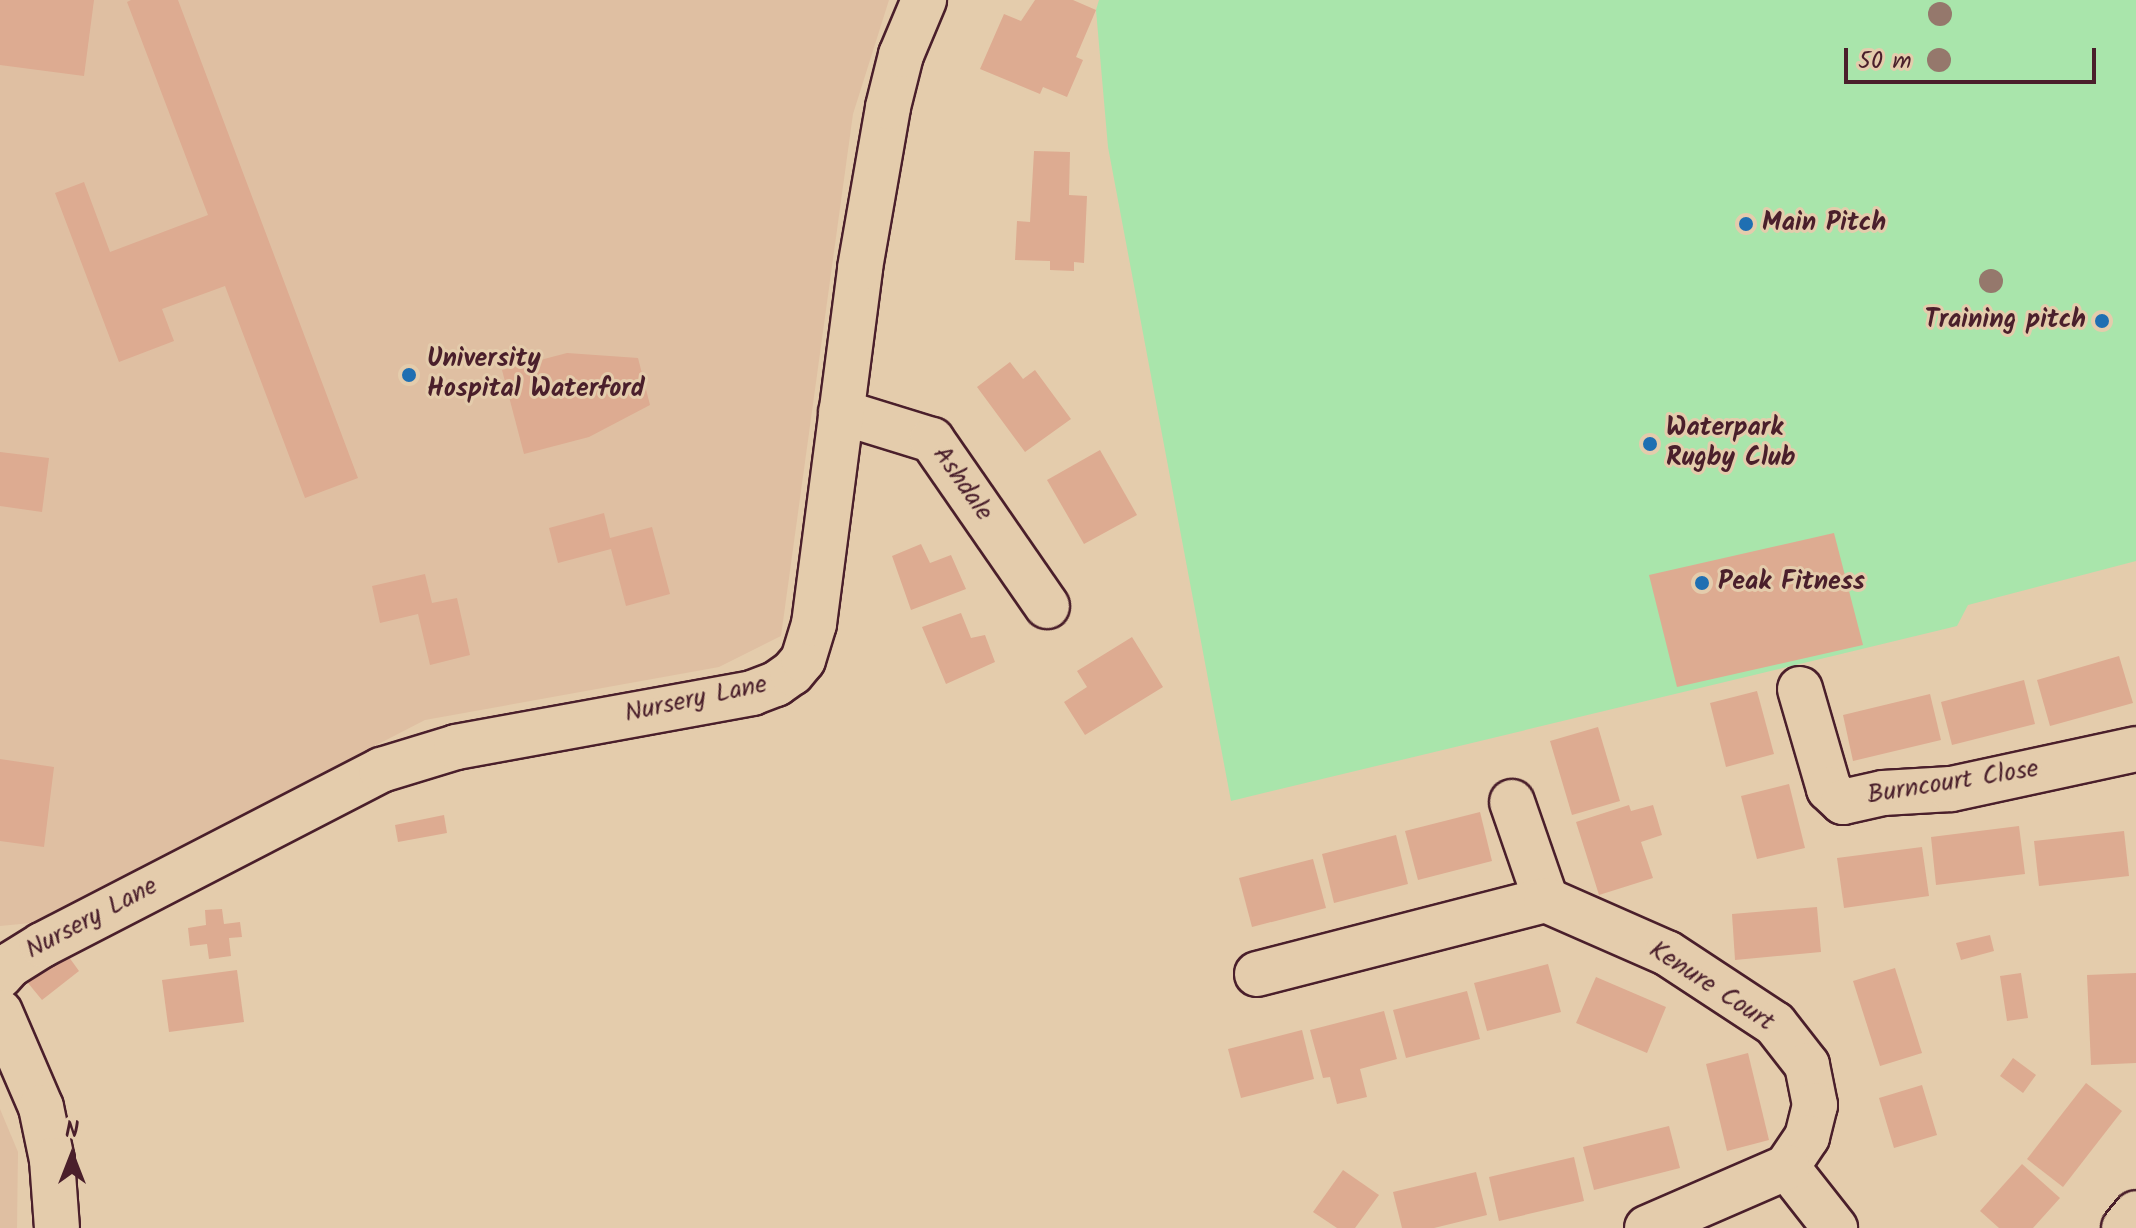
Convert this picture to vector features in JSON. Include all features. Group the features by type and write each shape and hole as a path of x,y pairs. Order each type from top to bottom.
{"street":[{"name":"Nursery Lane","path":"0,976 10,965 42,945 381,770 456,747 752,693 776,684 792,673 803,660 814,624 841,412 883,129 893,82 917,16"},
{"name":"Ashdale","path":"841,412 932,440 1047,606"},
{"name":"Burncourt Close","path":"1800,689 1829,789 1843,802 1883,793 1951,789 2136,749"},
{"path":"1257,974 1546,900 1512,802"},
{"name":"Kenure Court","path":"1546,900 1667,953 1775,1024 1807,1065 1815,1105 1807,1137 1787,1167"},
{"path":"0,1012 41,1107 52,1160 57,1228"},
{"path":"1647,1228 1787,1167 1835,1228"},
{"path":"2124,1228 2136,1213"}],"shaded area":[{"name":"University Hospital Waterford","path":"0,0 889,0 853,114 781,636 719,667 425,720 31,923 0,926"},
{"path":"0,1109 18,1152 17,1228 0,1228"}],"green space":[{"name":"Waterpark Rugby Club","path":"1099,0 2136,0 2136,561 1968,605 1957,626 1231,801 1108,147 1096,10"}],"building":[{"path":"0,0 94,0 84,76 0,65"},
{"path":"178,0 358,478 305,498 225,286 162,309 174,341 119,362 55,193 84,182 110,252 208,215 127,2"},
{"path":"1035,0 1073,0 1096,10 1076,57 1083,60 1067,97 1043,87 1040,94 980,69 1004,14 1021,21"},
{"path":"1034,151 1070,152 1069,195 1087,196 1084,263 1074,262 1074,271 1050,270 1050,261 1015,260 1017,221 1030,222"},
{"path":"567,353 638,358 650,405 589,437 524,454 502,370"},
{"path":"1010,362 1023,379 1035,370 1071,419 1025,452 977,387"},
{"path":"1100,450 1137,515 1084,544 1047,480"},
{"path":"0,452 49,458 42,512 0,506"},
{"path":"604,513 610,538 652,527 670,594 626,606 611,549 558,563 549,528"},
{"path":"1834,533 1863,645 1677,687 1649,575"},
{"path":"921,544 930,563 951,555 966,589 911,610 892,556"},
{"path":"425,574 432,603 457,598 470,655 430,665 418,614 380,623 372,586"},
{"path":"961,613 971,638 985,635 995,662 946,684 922,627"},
{"path":"1132,637 1163,687 1085,735 1064,702 1087,687 1077,671"},
{"path":"2119,656 2133,703 2050,726 2037,680"},
{"path":"2024,680 2035,724 1952,745 1941,702"},
{"path":"1757,691 1774,754 1726,767 1710,703"},
{"path":"1930,694 1941,740 1853,761 1843,715"},
{"path":"1598,727 1620,801 1572,815 1550,741"},
{"path":"0,759 54,767 44,847 0,841"},
{"path":"1789,784 1805,848 1757,859 1741,796"},
{"path":"1629,805 1631,811 1653,805 1662,835 1641,842 1653,878 1599,895 1576,822"},
{"path":"1480,812 1492,861 1418,880 1405,831"},
{"path":"444,815 447,833 398,842 395,825"},
{"path":"2019,826 2025,874 1936,885 1931,837"},
{"path":"2124,831 2129,876 2039,886 2034,841"},
{"path":"1396,835 1408,884 1334,903 1322,854"},
{"path":"1922,847 1929,896 1844,908 1837,858"},
{"path":"1313,859 1326,908 1252,927 1239,878"},
{"path":"1817,907 1821,952 1735,960 1732,914"},
{"path":"222,909 224,924 240,922 242,937 229,938 231,956 209,959 207,944 190,946 188,928 206,925 205,910"},
{"path":"1990,935 1994,951 1961,960 1956,943"},
{"path":"66,953 79,971 42,1000 28,983"},
{"path":"1548,964 1561,1012 1487,1031 1474,983"},
{"path":"1895,968 1922,1053 1880,1066 1853,981"},
{"path":"237,970 244,1022 169,1032 162,980"},
{"path":"2021,973 2028,1018 2007,1021 2000,976"},
{"path":"2136,973 2136,1063 2091,1065 2087,975"},
{"path":"1596,977 1666,1007 1647,1053 1576,1023"},
{"path":"1467,991 1480,1039 1406,1058 1393,1010"},
{"path":"1384,1011 1397,1059 1360,1069 1367,1097 1337,1104 1330,1077 1323,1078 1310,1030"},
{"path":"1302,1030 1314,1079 1241,1098 1228,1049"},
{"path":"1748,1053 1769,1140 1727,1151 1706,1064"},
{"path":"2013,1058 2036,1075 2023,1093 2000,1076"},
{"path":"2086,1083 2122,1111 2063,1187 2027,1159"},
{"path":"1922,1085 1937,1135 1894,1148 1879,1098"},
{"path":"1669,1126 1680,1168 1594,1190 1583,1147"},
{"path":"1574,1157 1584,1201 1499,1221 1489,1177"},
{"path":"2022,1164 2060,1198 2033,1228 1999,1228 1980,1211"},
{"path":"1343,1170 1379,1195 1355,1228 1337,1228 1313,1212"},
{"path":"1476,1172 1487,1215 1434,1228 1402,1228 1393,1192"}],"place":[{"name":"Main Pitch","path":"1746,224"},
{"name":"Training pitch","path":"2102,321"},
{"name":"University Hospital Waterford","path":"409,375"},
{"name":"Waterpark Rugby Club","path":"1650,444"},
{"name":"Peak Fitness","path":"1702,583"}]}
